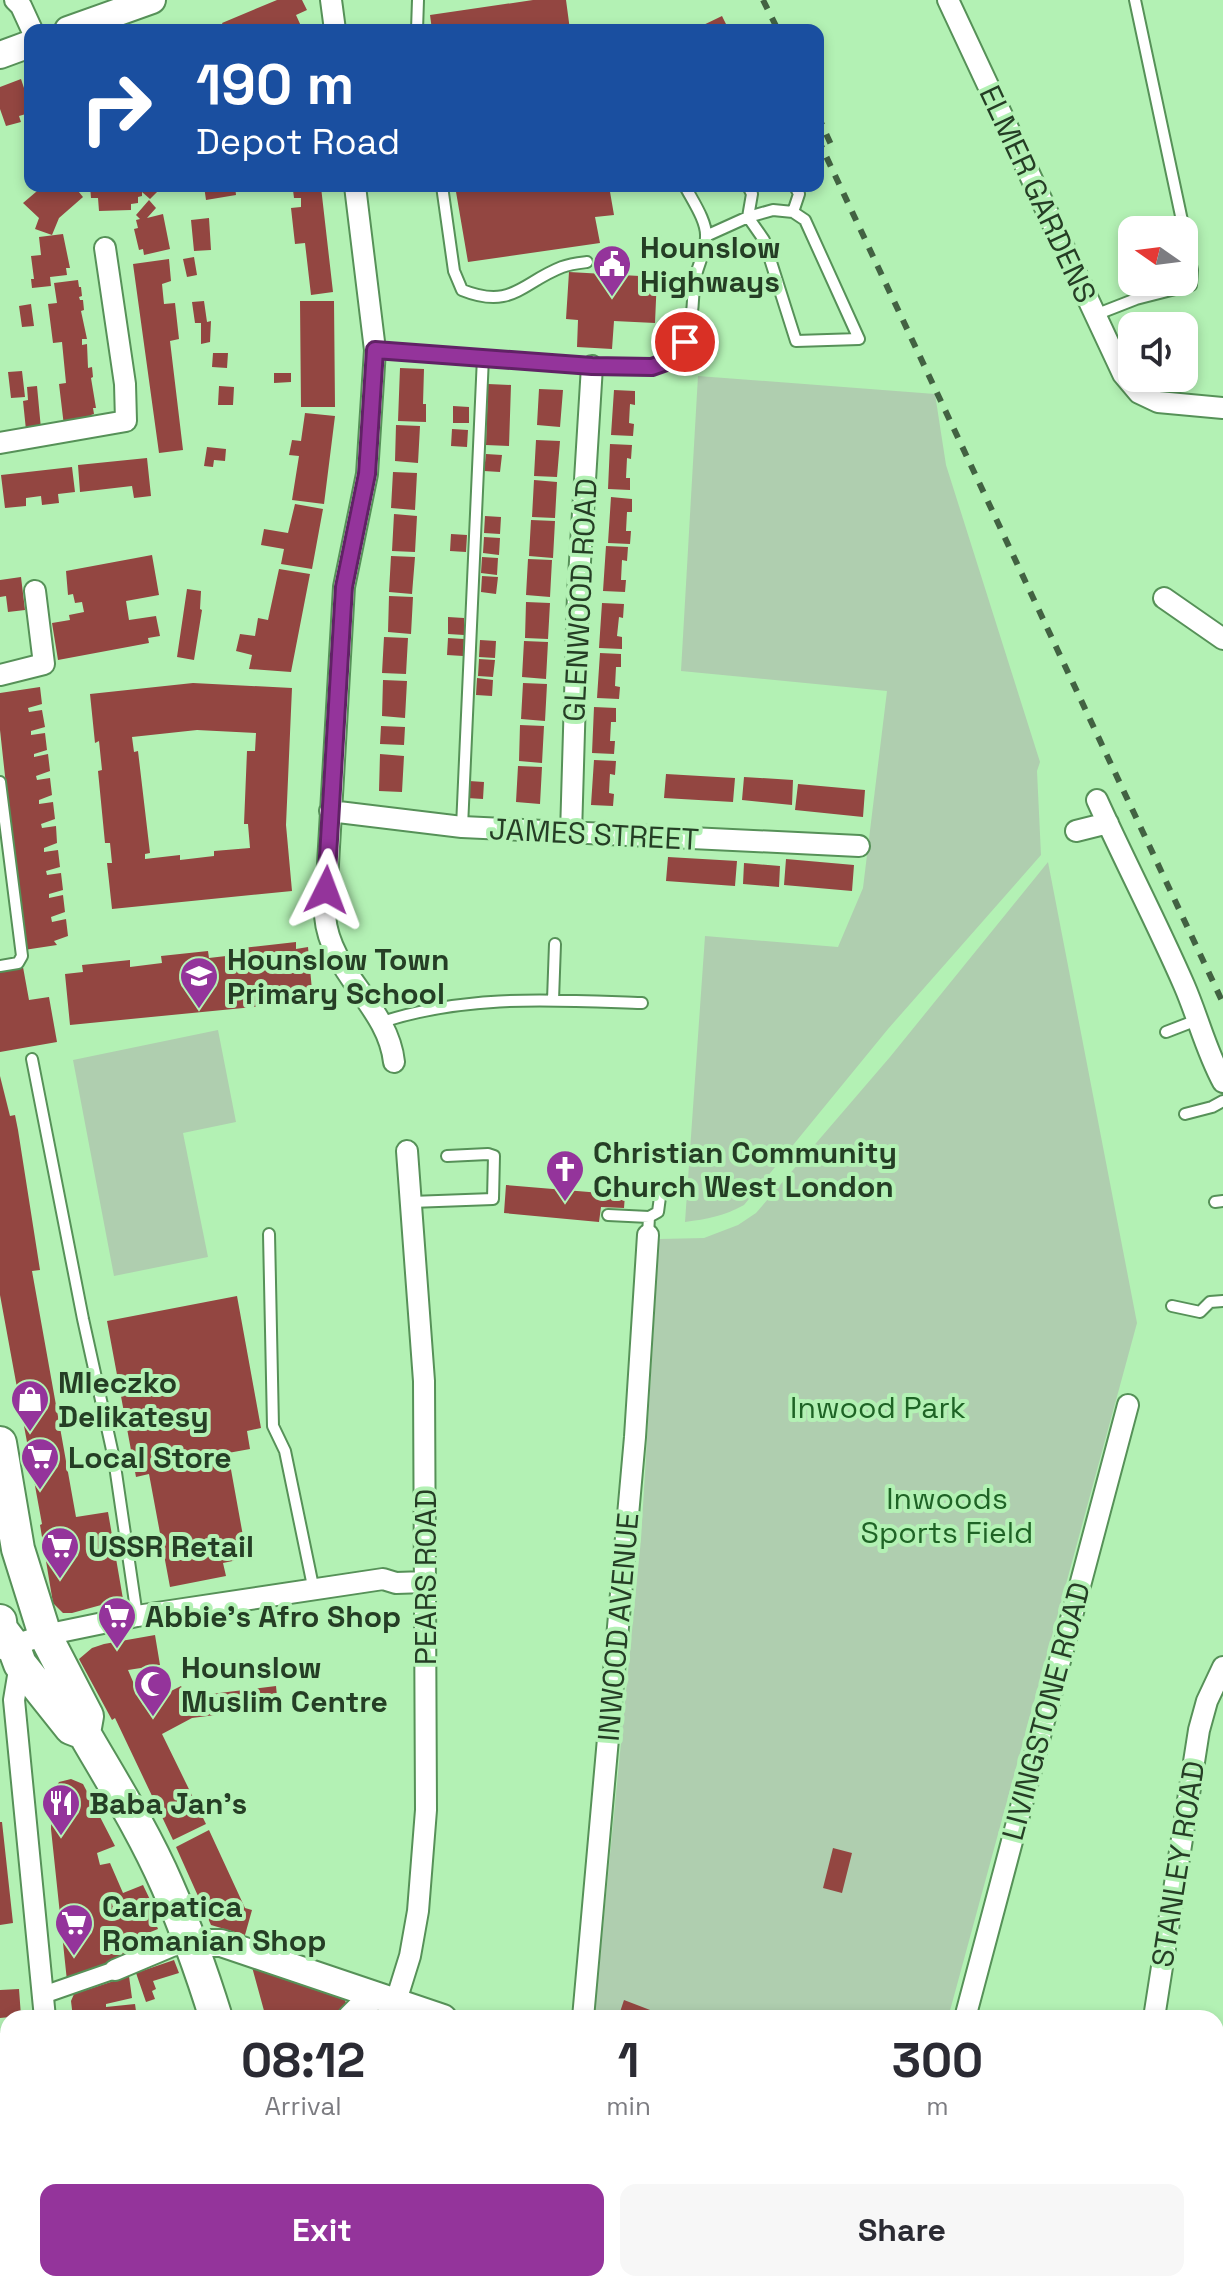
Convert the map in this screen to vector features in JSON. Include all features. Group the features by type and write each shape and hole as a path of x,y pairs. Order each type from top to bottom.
{"main road":[{"path":"0,1443 18,1549 45,1635 87,1716 84,1733 167,1885 213,2010"},
{"path":"18,1549 13,1582 19,1627 6,1651 71,1728 84,1733"}],"street":[{"path":"15,0 29,24"},
{"path":"85,24 152,0"},
{"path":"331,0 334,24"},
{"name":"ELMER GARDENS","path":"948,0 1123,374 1139,393 1158,402 1223,408"},
{"path":"0,55 24,46"},
{"path":"356,192 375,350 367,474 344,587 325,916 327,934 341,965 382,1022 392,1045 394,1062"},
{"path":"0,443 126,421 125,384 105,248"},
{"name":"GLENWOOD ROAD","path":"571,834 578,594 592,366"},
{"path":"0,675 44,664 35,591"},
{"path":"1164,598 1223,639"},
{"path":"1097,800 1171,955 1207,1050 1223,1082"},
{"name":"JAMES STREET","path":"330,811 462,827 859,846"},
{"path":"1076,831 1108,823"},
{"name":"PEARS ROAD","path":"385,1998 410,1956 418,1911 425,1825 424,1381 407,1151"},
{"name":"INWOOD AVENUE","path":"584,2010 635,1437 648,1226"},
{"name":"LIVINGSTONE ROAD","path":"967,2010 1128,1405"},
{"path":"44,2010 14,1700 6,1651 45,1635 137,1616 383,1579 396,1583 426,1582"},
{"name":"STANLEY ROAD","path":"1155,2010 1199,1730 1207,1701 1223,1667"},
{"path":"43,1995 172,1946 221,1943 420,2010"},
{"path":"365,2010 385,1998"}],"lane":[{"path":"417,24 418,0"},
{"path":"1135,0 1181,216"},
{"path":"443,192 454,271 462,290 478,296 499,297 521,291 562,267 587,262"},
{"path":"375,350 592,366 652,367 666,362 690,331 695,272 706,236 688,192"},
{"path":"706,236 748,217 773,210 793,212 805,220 859,339 796,341 764,240 748,217 751,192"},
{"path":"793,212 798,192"},
{"path":"1095,315 1148,296"},
{"path":"462,827 483,357"},
{"path":"0,782 22,960 0,966"},
{"path":"553,1000 555,944"},
{"path":"382,1022 442,1005 472,1002 553,1000 642,1003"},
{"path":"1166,1032 1197,1020"},
{"path":"32,1059 114,1459 137,1616"},
{"path":"1185,1114 1223,1101"},
{"path":"409,1202 493,1199 494,1156 447,1156"},
{"path":"608,1215 648,1226 658,1212 660,1197"},
{"path":"269,1234 273,1426 285,1451 314,1591"},
{"path":"1172,1306 1200,1312 1210,1302 1223,1301"}],"green space":[{"path":"698,376 935,394 946,465 1040,762 1037,771 1041,855 888,1029 744,1205 729,1212 685,1222 705,936 838,947 863,888 887,691 681,671"},
{"name":"Inwood Park","path":"1048,862 1137,1323 950,2010 595,2010 641,1539 659,1239 704,1238 738,1225 756,1213 890,1057"},
{"path":"218,1030 236,1122 183,1133 208,1257 114,1276 73,1060"}],"building":[{"path":"277,0 302,0 307,10 296,15 300,24 222,23"},
{"path":"533,0 566,0 569,24 431,24 430,15"},
{"path":"722,16 726,24 705,24"},
{"path":"21,79 24,115 19,116 21,122 6,126 0,109 0,87"},
{"path":"36,192 79,192 83,197 59,218 52,235 35,229 39,218 23,203"},
{"path":"90,192 142,192 138,203 131,204 131,210 99,211 98,198 91,198"},
{"path":"142,192 157,192 150,199"},
{"path":"205,192 236,192 236,195 206,200"},
{"path":"293,192 322,192 333,292 311,295 305,243 295,244 291,208 301,207 301,198 294,198"},
{"path":"456,192 610,192 614,215 595,217 600,243 468,262"},
{"path":"149,200 156,208 147,218 163,214 170,249 144,255 143,249 139,250 134,229 138,228 136,220 140,219 136,215"},
{"path":"209,218 211,250 194,251 191,220"},
{"path":"63,234 70,268 66,268 67,275 50,277 51,286 32,288 31,256 41,255 39,237"},
{"path":"194,257 197,275 187,277 183,259"},
{"path":"169,259 171,281 162,284 164,304 175,303 179,339 170,341 183,450 159,453 133,264"},
{"name":"Hounslow Highways","path":"569,272 657,277 655,323 614,321 612,349 577,347 578,320 566,319"},
{"path":"78,280 87,339 82,339 82,345 87,344 96,408 93,408 94,414 91,415 92,423 64,426 59,384 66,383 62,342 53,343 48,304 57,303 54,283"},
{"path":"204,301 207,322 211,321 210,342 201,344 201,323 195,323 192,302"},
{"path":"300,301 334,301 335,407 301,407"},
{"path":"31,304 34,326 22,327 19,306"},
{"path":"213,353 228,353 227,368 212,367"},
{"path":"400,368 424,369 426,422 398,421"},
{"path":"22,371 25,397 11,398 8,372"},
{"path":"274,373 291,373 291,382 274,383"},
{"path":"488,384 511,385 509,446 486,445"},
{"path":"37,386 41,429 26,430 23,401 28,400 27,387"},
{"path":"219,386 234,387 233,405 218,405"},
{"path":"539,389 563,390 560,427 537,425"},
{"path":"614,390 635,391 635,405 630,404 629,423 634,424 633,436 611,435"},
{"path":"453,406 469,407 469,423 453,423"},
{"path":"305,413 335,416 324,504 292,500 299,456 289,455 292,440 301,441"},
{"path":"396,425 420,426 418,463 395,461"},
{"path":"452,429 468,430 467,447 451,446"},
{"path":"536,440 560,441 557,477 534,476"},
{"path":"610,444 632,445 631,459 627,458 626,478 630,478 630,490 608,489"},
{"path":"207,447 226,449 225,461 214,460 213,467 204,466"},
{"path":"486,454 502,455 500,472 484,471"},
{"path":"147,458 151,496 134,498 132,486 80,492 78,465"},
{"path":"72,467 75,492 58,494 59,503 42,505 41,496 26,498 26,506 5,508 1,475"},
{"path":"393,472 417,473 415,510 391,508"},
{"path":"534,480 557,482 555,518 532,517"},
{"path":"611,497 632,499 632,512 627,512 626,531 631,531 630,544 608,543"},
{"path":"295,504 323,509 312,569 281,564 284,549 261,545 264,529 288,533"},
{"path":"394,514 417,516 415,552 392,551"},
{"path":"485,516 501,517 500,534 484,533"},
{"path":"531,520 555,521 553,558 529,556"},
{"path":"451,534 467,535 466,552 450,551"},
{"path":"484,537 500,538 499,555 483,553"},
{"path":"606,546 628,547 627,561 622,560 621,580 626,580 625,592 603,591"},
{"path":"152,555 159,595 126,601 129,620 156,616 160,636 148,638 149,643 58,660 52,623 70,620 69,615 84,612 82,602 75,603 73,594 68,595 66,571"},
{"path":"391,556 415,557 412,594 389,592"},
{"path":"482,557 498,558 497,575 481,573"},
{"path":"528,559 552,560 550,597 526,595"},
{"path":"279,569 310,574 291,672 249,669 252,655 236,651 240,634 255,636 258,618 268,620"},
{"path":"482,576 498,577 496,594 481,592"},
{"path":"21,577 25,610 8,612 6,596 0,597 0,580"},
{"path":"187,589 201,591 202,610 194,660 177,657"},
{"path":"389,596 413,597 411,634 388,632"},
{"path":"526,602 550,603 548,639 525,638"},
{"path":"602,603 624,604 617,636 622,637 622,649 599,648"},
{"path":"448,617 464,618 464,635 448,634"},
{"path":"384,637 408,638 406,674 382,673"},
{"path":"448,638 464,639 463,656 447,655"},
{"path":"480,640 496,641 495,658 479,657"},
{"path":"524,641 548,642 546,679 522,677"},
{"path":"600,653 621,654 621,667 616,667 615,686 620,687 619,699 597,698"},
{"path":"479,659 495,660 493,677 478,676"},
{"path":"477,678 493,680 492,696 476,695"},
{"path":"383,680 407,681 405,718 382,716"},
{"path":"193,683 292,688 286,825 292,891 112,909 107,863 112,863 110,843 105,843 98,771 102,770 99,741 95,743 90,694","holes":["197,730 256,733 255,751 247,751 244,824 248,824 250,848 214,851 214,856 180,860 180,855 145,859 145,854 150,853 138,751 134,752 132,737"]},
{"path":"523,683 547,684 545,721 521,719"},
{"path":"40,687 42,704 28,708 29,712 42,710 45,727 31,731 31,735 45,733 47,750 34,754 34,757 48,754 50,771 36,776 37,780 50,778 52,795 39,800 39,804 53,802 55,819 41,824 42,828 56,826 57,843 44,848 44,852 58,850 60,867 46,871 47,875 61,873 63,890 49,894 49,898 63,895 65,912 51,917 52,922 66,919 68,936 54,941 57,945 24,950 0,730 0,693"},
{"path":"594,707 616,708 616,722 611,722 610,741 615,741 614,754 592,753"},
{"path":"520,725 544,726 542,763 519,761"},
{"path":"381,726 405,727 404,745 380,744"},
{"path":"380,754 404,756 402,792 379,791"},
{"path":"594,760 616,761 615,775 610,774 609,793 614,794 613,806 591,805"},
{"path":"518,766 542,767 540,804 516,802"},
{"path":"666,774 735,778 733,802 664,798"},
{"path":"744,777 793,780 792,805 742,800"},
{"path":"469,781 484,782 483,799 467,798"},
{"path":"798,784 865,790 863,817 795,810"},
{"path":"668,857 737,861 735,886 666,881"},
{"path":"786,859 854,865 852,891 784,885"},
{"path":"744,863 780,866 779,887 743,884"},
{"path":"296,942 296,949 308,947 313,1001 70,1025 65,974 83,972 82,965 130,960 130,967 162,963 161,956 208,951 209,958 243,954 242,948"},
{"path":"23,967 29,1000 49,997 57,1042 0,1052 0,971"},
{"path":"0,1076 10,1116 15,1115 18,1130 40,1270 32,1271 76,1517 108,1512 123,1599 72,1613 63,1613 53,1603 42,1524 0,1295"},
{"name":"Christian Community Church West London","path":"506,1185 625,1195 624,1208 601,1207 599,1222 504,1213"},
{"path":"237,1296 261,1428 247,1431 250,1449 228,1453 247,1558 223,1563 226,1576 170,1587 149,1474 136,1477 107,1321"},
{"path":"155,1635 160,1665 128,1670 143,1705 181,1686 187,1697 276,1686 278,1707 192,1718 162,1734 206,1824 173,1840 115,1718 112,1720 79,1659 92,1648 104,1644"},
{"path":"71,1779 83,1784 115,1846 97,1853 100,1865 110,1863 123,1893 143,1885 154,1908 150,1910 158,1929 143,1935 148,1951 67,1981 51,1829 52,1793 59,1782"},
{"path":"0,1822 13,1923 0,1925"},
{"path":"209,1830 245,1908 252,1910 245,1935 211,1925 176,1847"},
{"path":"833,1848 852,1853 842,1893 823,1888"},
{"path":"174,1960 179,1973 153,1981 155,1999 146,2002 136,1973"},
{"path":"252,1967 345,2000 347,2006 344,2010 264,2010"},
{"path":"129,1976 132,1998 106,2004 106,2007 135,2004 136,2010 72,2010 74,1994"},
{"path":"19,1989 21,2010 0,2010 0,1990"},
{"path":"624,2000 650,2010 621,2010"}],"railway":[{"path":"763,0 775,24"},
{"path":"824,129 833,149"},
{"path":"824,152 1223,1003"}],"place":[{"name":"Hounslow Highways","path":"612,298"},
{"name":"Hounslow Town Primary School","path":"199,1010"},
{"name":"Christian Community Church West London","path":"565,1203"},
{"name":"Mleczko Delikatesy","path":"30,1433"},
{"name":"Local Store","path":"40,1491"},
{"name":"USSR Retail","path":"60,1580"},
{"name":"Abbie's Afro Shop","path":"117,1650"},
{"name":"Hounslow Muslim Centre","path":"153,1718"},
{"name":"Baba Jan's","path":"61,1837"},
{"name":"Carpatica Romanian Shop","path":"74,1957"}],"route":[{"path":"326,890 344,587 367,474 375,350 592,366 652,367 666,362 685,342"}],"park label":[{"name":"Inwoods Sports Field","path":"947,1515"}]}
